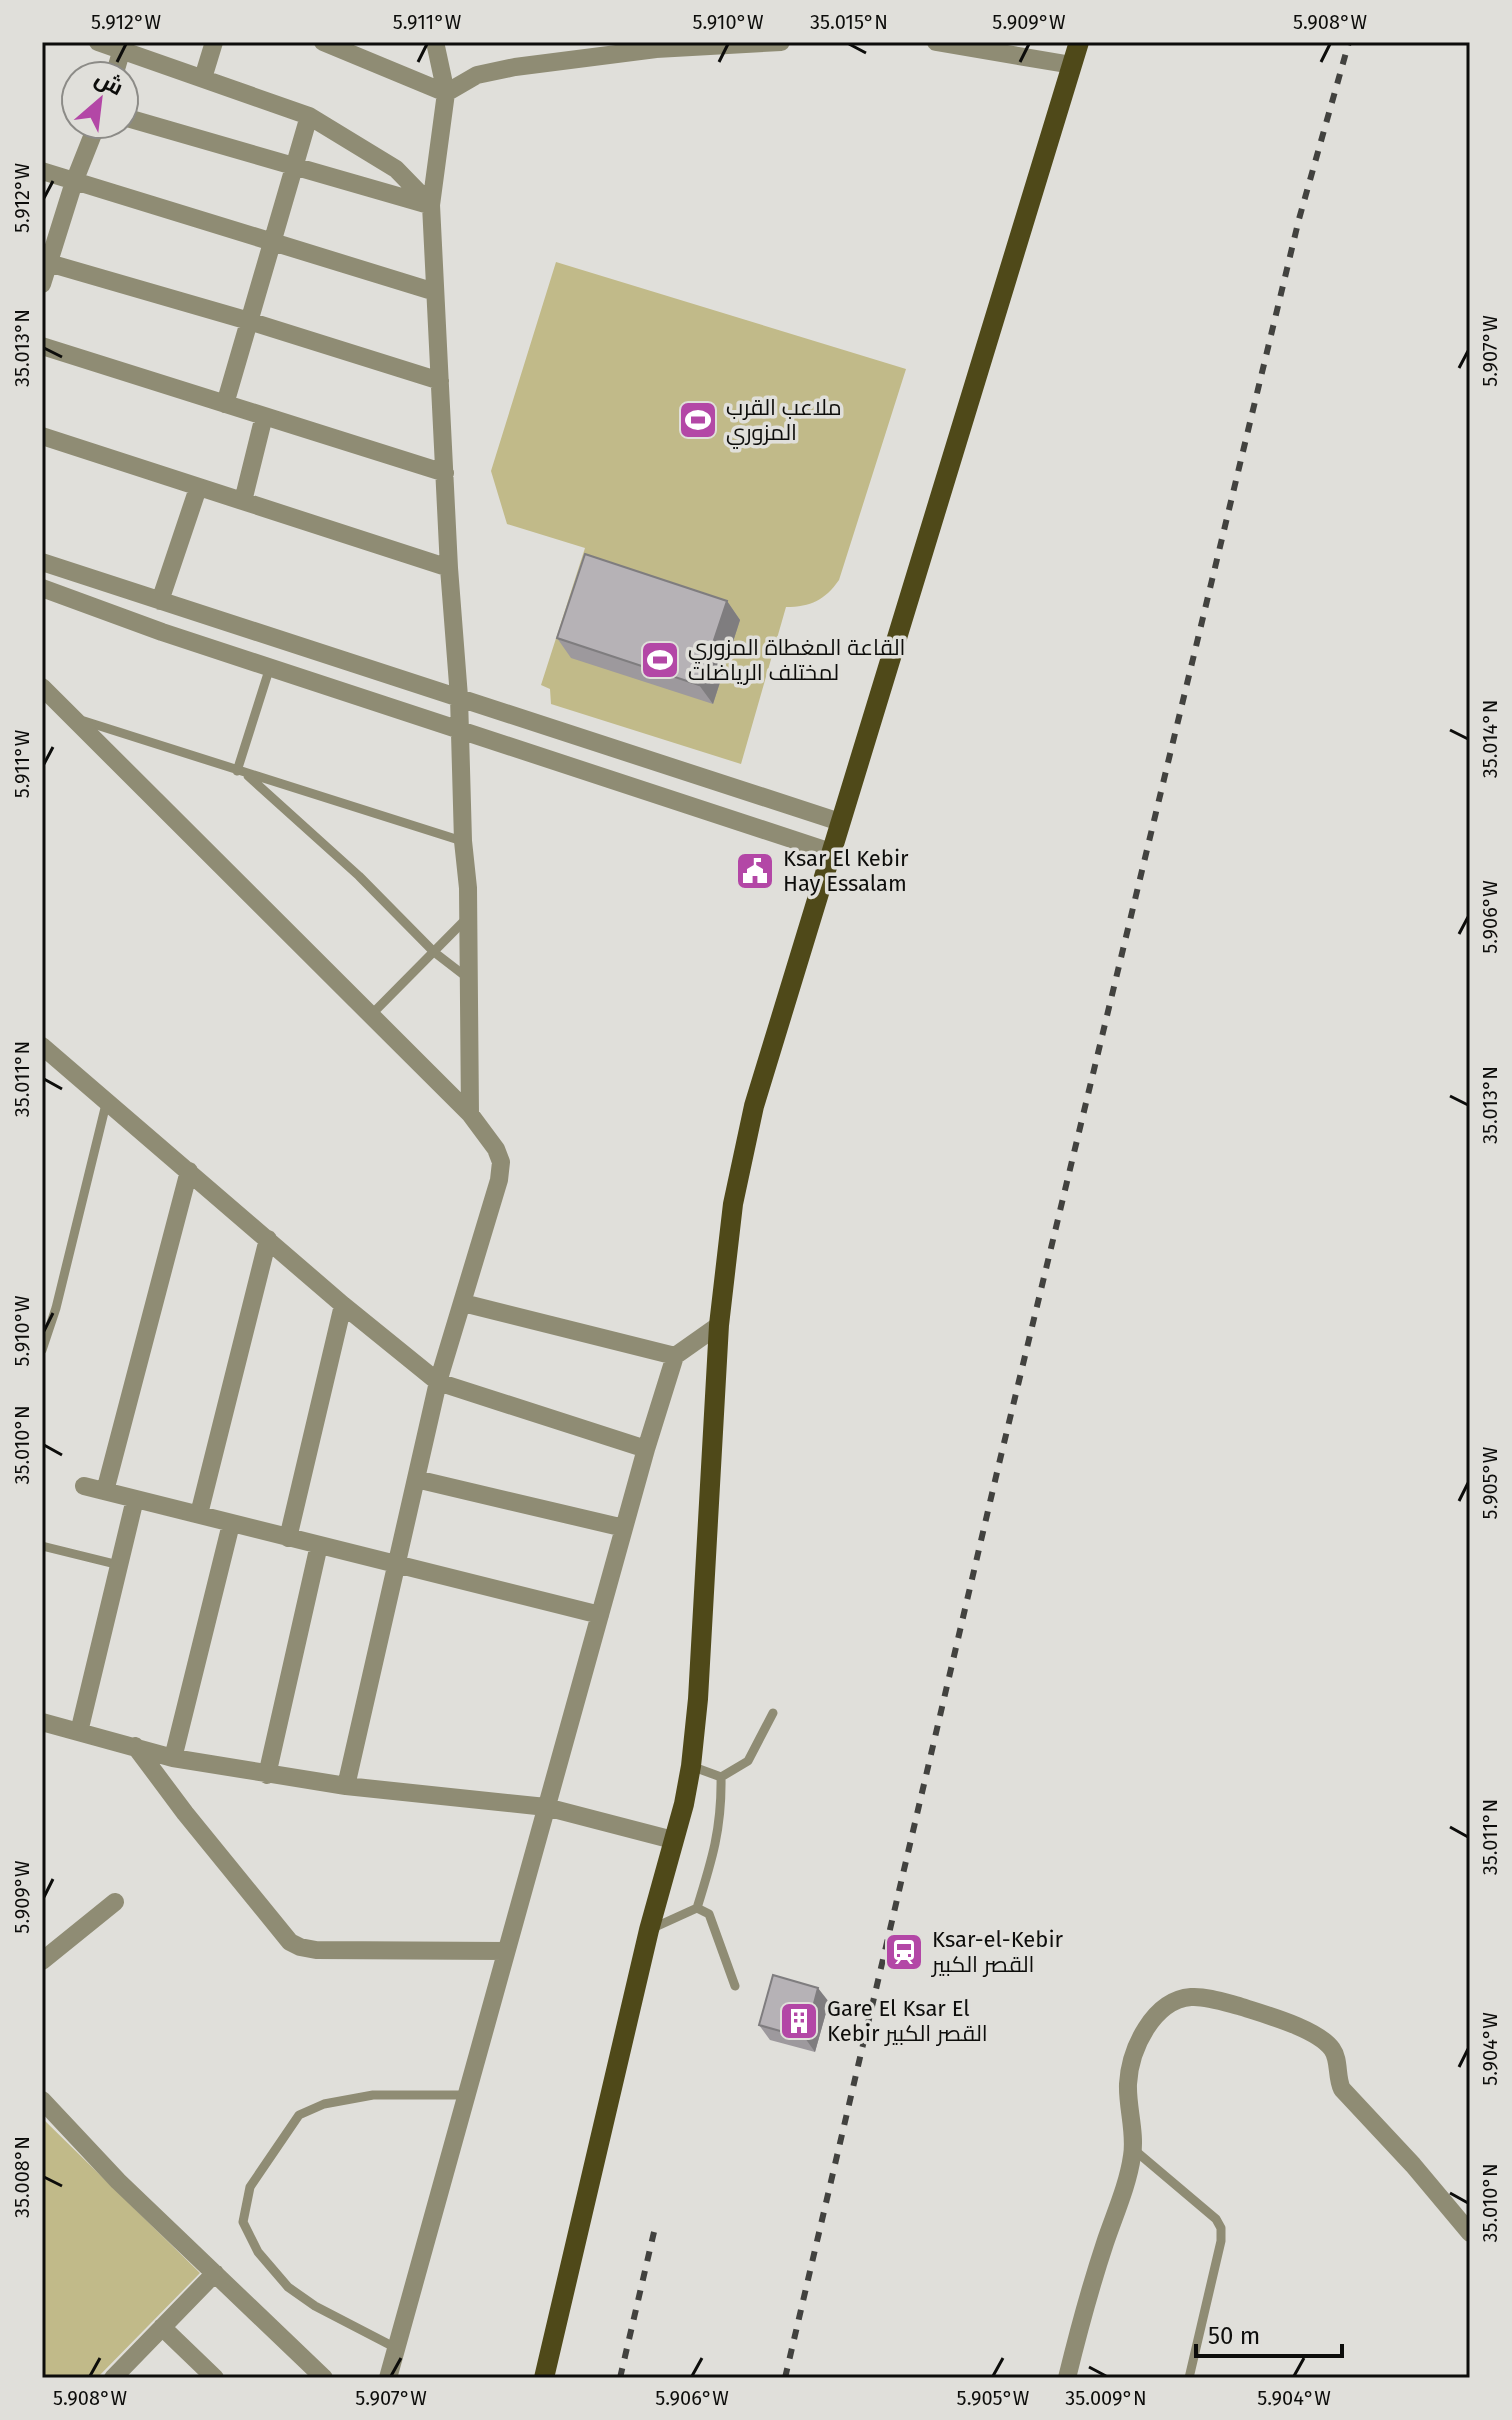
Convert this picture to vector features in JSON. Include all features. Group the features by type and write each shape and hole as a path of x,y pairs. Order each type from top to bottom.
{"main road":[{"path":"544,2378 649,1930 691,1766 699,1685 719,1325 733,1204 748,1131 1079,42"}],"street":[{"path":"98,42 123,46 309,116 396,169 431,205"},
{"path":"203,78 214,42"},
{"path":"323,42 446,93"},
{"path":"435,42 446,93 431,205 469,916 470,1114"},
{"path":"446,93 477,75 515,67 656,49 781,42"},
{"path":"936,42 1072,65"},
{"path":"225,404 309,116"},
{"path":"140,122 431,205"},
{"path":"42,284 45,262 91,140"},
{"path":"42,171 435,292"},
{"path":"45,262 440,381"},
{"path":"42,346 445,473"},
{"path":"243,501 264,416"},
{"path":"42,436 449,568"},
{"path":"160,601 198,488"},
{"path":"42,562 840,822"},
{"path":"42,588 162,632 831,852"},
{"path":"42,687 470,1114 496,1149 501,1162 492,1211 438,1382 346,1786"},
{"path":"42,1046 343,1305 438,1382 646,1449"},
{"path":"105,1491 189,1171"},
{"path":"199,1514 268,1239"},
{"path":"463,1303 675,1356"},
{"path":"288,1538 343,1305"},
{"path":"388,2378 646,1449 675,1356 719,1325"},
{"path":"416,1479 624,1528"},
{"path":"84,1486 600,1615"},
{"path":"79,1732 135,1499"},
{"path":"173,1758 231,1524"},
{"path":"267,1775 319,1545"},
{"path":"42,1722 173,1758 346,1786 546,1807 673,1840"},
{"path":"135,1746 194,1825 290,1942 316,1950 506,1951"},
{"path":"42,1961 115,1902"},
{"path":"1067,2378 1129,2167 1132,2148 1128,2083 1134,2055 1145,2031 1161,2009 1172,2002 1191,1997 1223,2001 1273,2016 1325,2042 1335,2055 1338,2082 1342,2089 1413,2165 1470,2233"},
{"path":"42,2100 118,2181 324,2378"},
{"path":"113,2378 215,2273"},
{"path":"162,2327 215,2378"}],"lane":[{"path":"241,773 270,667"},
{"path":"73,718 463,841"},
{"path":"241,773 359,876 434,952 469,979"},
{"path":"371,1015 469,916"},
{"path":"42,1350 56,1308 107,1100"},
{"path":"42,1546 119,1565"},
{"path":"721,1777 748,1761 773,1713"},
{"path":"691,1766 721,1777"},
{"path":"649,1930 697,1908 718,1837 722,1812 721,1777"},
{"path":"697,1908 709,1914 735,1986"},
{"path":"396,2348 315,2306 288,2287 258,2252 243,2222 250,2187 299,2115 311,2109 373,2095 466,2095"},
{"path":"1132,2148 1203,2207 1221,2228 1221,2241 1189,2378"}],"shaded area":[{"name":"ملاعب القرب المزوري","path":"556,262 906,369 839,580 817,601 786,607 741,764 551,704 550,689 541,685 585,548 507,524 491,471"},
{"path":"42,2118 200,2273 97,2378 42,2378"}],"building":[{"path":"585,554 727,601 699,685 557,638"},
{"path":"773,1975 818,1988 805,2038 759,2025"}],"railway":[{"path":"785,2378 998,1468 1299,219 1349,42"},
{"path":"620,2378 654,2232"}],"place":[{"name":"ملاعب القرب المزوري","path":"698,420"},
{"name":"القاعة المغطاة المزوري لمختلف الرياضات","path":"660,660"},
{"name":"Ksar El Kebir Hay Essalam","path":"755,871"},
{"name":"Ksar-el-Kebir القصر الكبير","path":"904,1952"},
{"name":"Gare El Ksar El Kebir القصر الكبير","path":"799,2021"}]}
